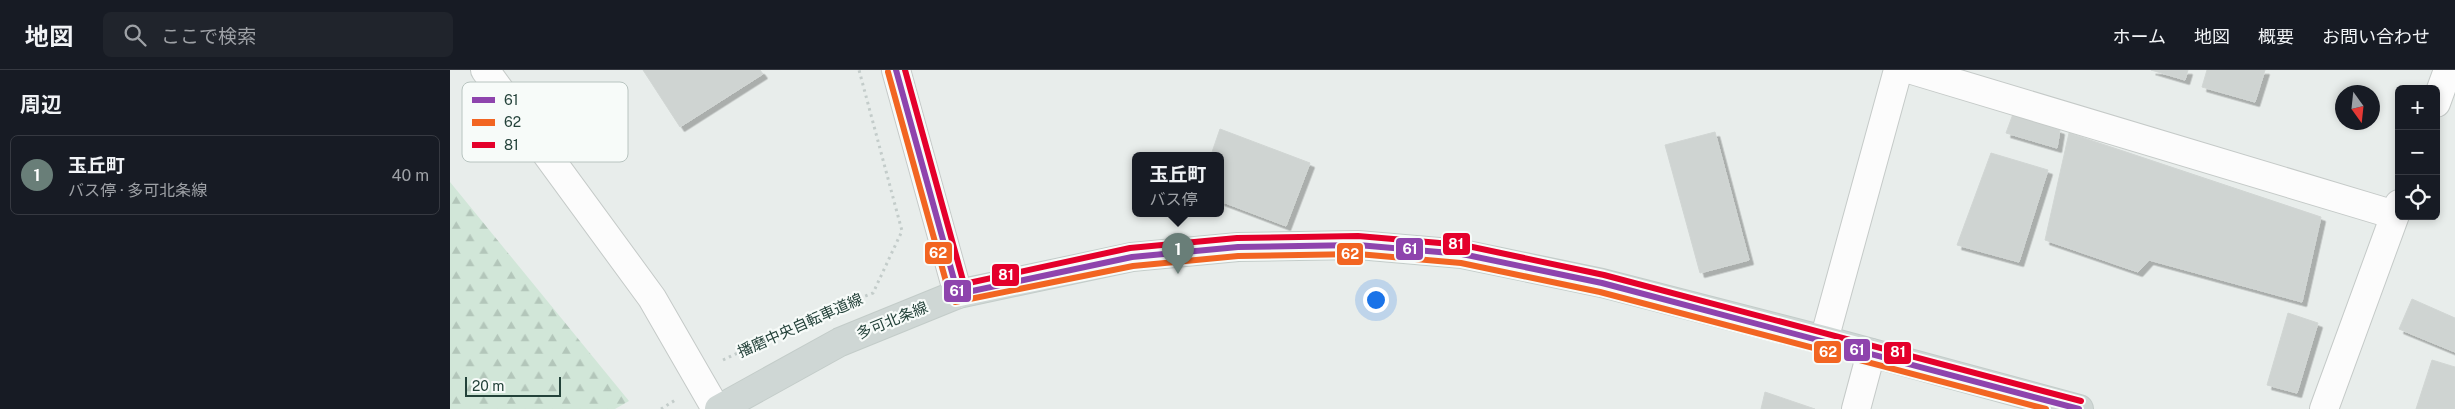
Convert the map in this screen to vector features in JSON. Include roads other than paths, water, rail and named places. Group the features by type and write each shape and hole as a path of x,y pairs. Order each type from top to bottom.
{"main road":[{"name":"多可北条線","path":"728,406 840,342 958,294 1132,257 1238,246 1358,245 1462,254 1602,283 1824,340 2079,409"}],"street":[{"path":"485,70 494,82"},
{"path":"896,70 958,294"},
{"path":"1824,340 1898,70"},
{"path":"1912,70 2395,208"},
{"path":"2440,92 2448,70"},
{"path":"552,162 652,298 697,376 728,406"},
{"path":"2324,409 2395,214"},
{"path":"1856,409 1871,353"}],"place":[{"name":"玉丘町","path":"1178,274"}]}
